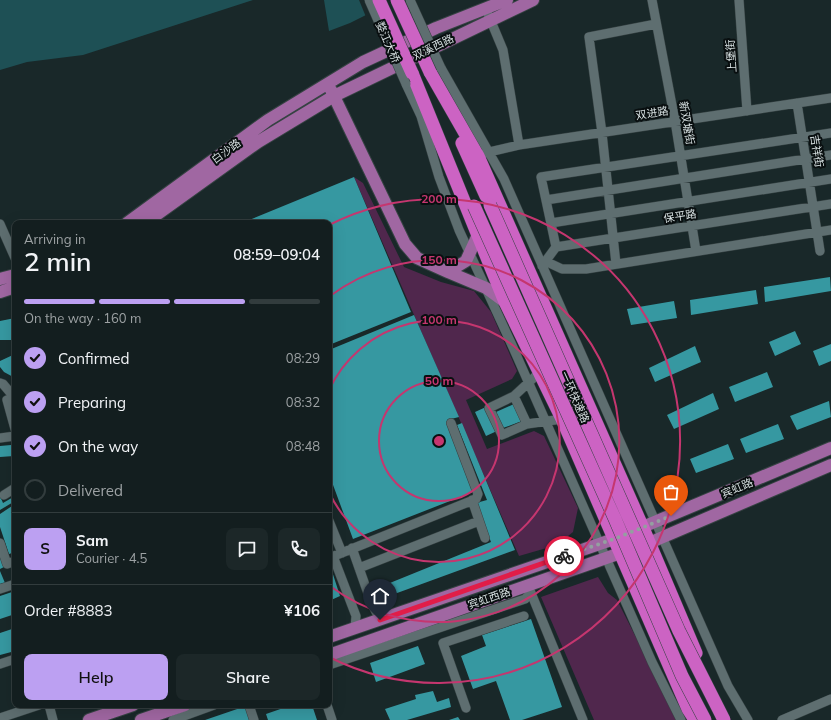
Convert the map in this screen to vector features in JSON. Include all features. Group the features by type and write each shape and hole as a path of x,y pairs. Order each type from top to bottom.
{"highway":[{"name":"婺江大桥","path":"379,0 409,78"},
{"path":"397,0 483,153 706,677 730,720"},
{"name":"一环快速路","path":"436,70 490,205 679,631 724,720"},
{"name":"一环快速路","path":"409,78 474,206 615,520 682,676 705,720"},
{"path":"409,78 505,302 562,419 688,709 695,720"}],"main road":[{"name":"双溪西路","path":"334,96 488,14 507,0"},
{"name":"双溪西路","path":"328,83 363,62 436,28 533,0"},
{"path":"328,83 405,244 417,258 486,288 505,302"},
{"name":"白沙路","path":"131,220 268,120 328,83"},
{"name":"白沙路","path":"149,220 258,142 334,96"},
{"path":"448,272 466,261 477,236"},
{"path":"0,279 12,276"},
{"path":"0,292 12,288"},
{"name":"宾虹路","path":"643,528 831,448"},
{"name":"宾虹路","path":"649,543 831,465"},
{"name":"宾虹西路","path":"332,637 643,528"},
{"name":"宾虹西路","path":"332,654 455,616 529,589 606,557 649,543"},
{"path":"89,720 124,708"},
{"path":"141,720 176,708"}],"street":[{"name":"婺江大桥","path":"369,0 409,78"},
{"path":"410,0 436,70"},
{"name":"新双塘街","path":"652,0 675,121 696,251"},
{"name":"上堡街","path":"739,0 747,111"},
{"path":"488,14 503,50 519,145"},
{"path":"616,264 612,238 602,132 589,36 656,24"},
{"path":"409,78 439,177 470,254 652,662 681,720"},
{"name":"双进路","path":"483,153 519,145 831,98"},
{"name":"吉祥街","path":"797,103 820,251"},
{"path":"544,264 556,247 541,178 831,133"},
{"path":"483,153 504,179 544,264 728,686 748,720"},
{"path":"546,200 831,155"},
{"path":"551,223 831,179"},
{"name":"保平路","path":"556,247 831,204"},
{"path":"0,224 12,251"},
{"path":"544,264 562,269 586,269 831,230"},
{"path":"540,372 514,396 490,408 502,435 527,424 562,419"},
{"path":"0,383 3,384 12,395"},
{"path":"514,396 527,424"},
{"path":"12,398 7,400 12,418"},
{"path":"335,555 472,500 478,494 451,423"},
{"path":"0,438 12,436"},
{"path":"4,495 12,490"},
{"path":"472,500 485,538"},
{"path":"359,568 479,521"},
{"path":"332,538 335,555 356,616 355,628"},
{"path":"0,543 7,564 12,562"},
{"path":"352,548 371,602 380,620"},
{"path":"0,589 12,585"},
{"path":"529,589 583,720"},
{"path":"455,616 467,635"},
{"path":"455,616 458,638"},
{"path":"332,664 455,616"},
{"path":"466,708 443,643 524,616"},
{"path":"0,664 12,660"},
{"path":"782,720 831,699"},
{"path":"0,718 30,708"},
{"path":"49,708 54,720"},
{"path":"173,720 206,708"},
{"path":"249,708 254,720"},
{"path":"328,708 332,720"}],"shaded area":[{"path":"354,177 363,183 404,267 441,282 474,291 491,312 517,371 512,379 466,400 487,449 534,431 544,436 578,508 573,532 557,545 519,556"},
{"path":"598,577 608,593 617,600 678,720 594,720 541,597"}],"water":[{"path":"0,0 253,0 83,55 27,62 0,70"},
{"path":"324,0 396,0 350,23 329,31"}],"pier":[{"path":"359,0 398,0 366,17"}],"building":[{"path":"354,177 411,312 332,344 332,220 249,220"},
{"path":"830,277 831,291 765,302 764,287"},
{"path":"756,290 758,304 691,315 690,300"},
{"path":"674,301 677,318 631,325 627,309"},
{"path":"414,315 459,417 447,420 473,492 353,539 332,482 332,349"},
{"path":"12,319 12,340 0,340 0,321"},
{"path":"795,331 801,344 775,356 769,342"},
{"path":"831,344 831,361 819,366 813,351"},
{"path":"695,346 701,362 655,382 649,368"},
{"path":"12,355 12,376 4,372 0,367 0,361"},
{"path":"767,372 773,387 735,402 729,387"},
{"path":"713,393 719,409 674,429 667,415"},
{"path":"829,401 831,417 797,430 790,416"},
{"path":"514,404 522,421 503,428 496,412"},
{"path":"486,407 497,431 486,436 475,412"},
{"path":"462,423 515,550 378,600 375,589 491,542 476,503 487,500 457,425"},
{"path":"778,424 784,439 746,453 740,439"},
{"path":"728,444 734,459 696,473 690,459"},
{"path":"11,445 12,456 0,457 0,446"},
{"path":"0,496 3,503 12,498 12,503 0,510"},
{"path":"12,506 12,553 9,554 0,527 0,514"},
{"path":"0,556 4,567 0,569"},
{"path":"0,571 5,583 0,584"},
{"path":"332,571 340,596 332,600"},
{"path":"12,592 12,615 0,619 0,596"},
{"path":"531,619 562,707 522,720 510,720 496,681 473,689 461,656 486,646 482,635"},
{"path":"12,629 12,652 0,655 0,633"},
{"path":"418,646 425,664 376,682 370,663"},
{"path":"433,691 437,702 449,698 451,707 407,720 390,720 385,709 416,699 415,695"},
{"path":"240,708 247,708 250,720 205,720"},
{"path":"283,708 313,708 317,720 268,720 266,714"},
{"path":"458,717 460,720 449,720"}],"way so far":[{"path":"564,556 614,539 671,516"}],"route":[{"path":"380,620 564,556"}]}
